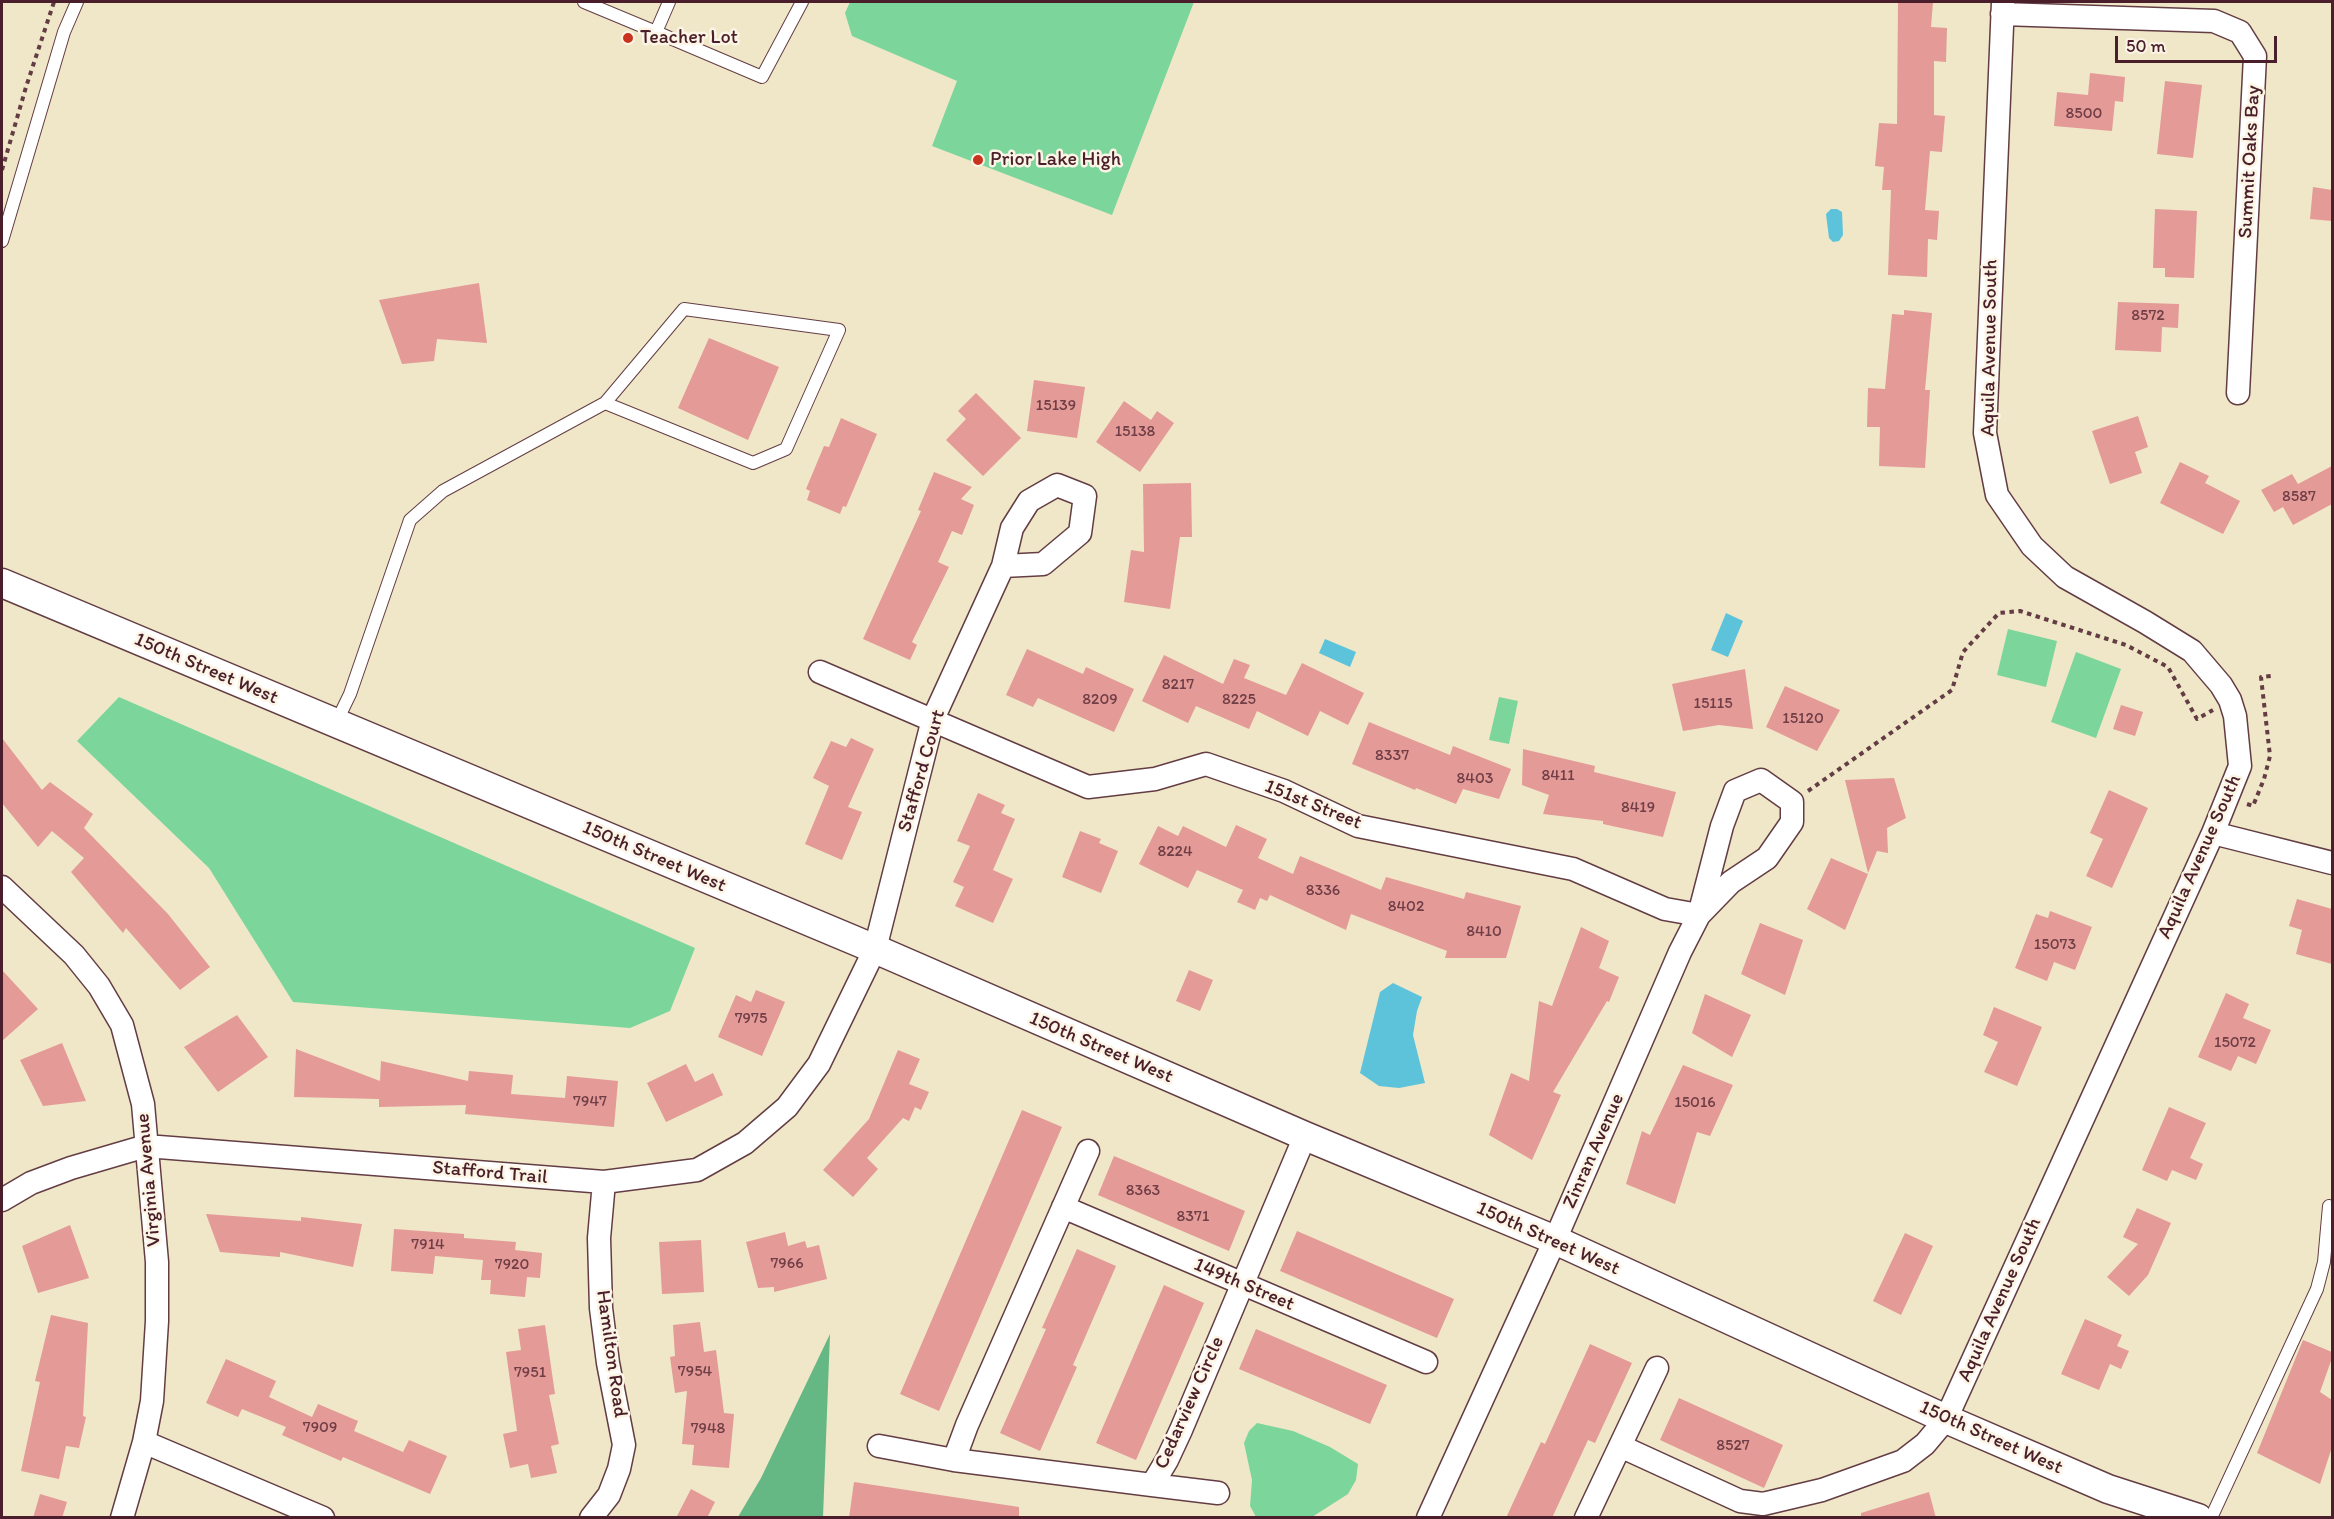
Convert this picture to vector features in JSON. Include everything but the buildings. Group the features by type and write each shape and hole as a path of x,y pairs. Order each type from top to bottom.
{"street":[{"name":"Summit Oaks Bay","path":"2003,8 2214,21 2240,32 2255,56 2238,393"},
{"name":"Aquila Avenue South","path":"1620,1446 1740,1502 1763,1504 1822,1490 1903,1461 1925,1444 1946,1419 2213,832 2240,766 2235,716 2230,700 2221,685 2192,651 2065,577 2032,546 1997,495 1985,433 2003,8"},
{"name":"Stafford Court","path":"874,949 933,720 1003,566"},
{"name":"150th Street West","path":"2,583 874,949 1305,1136 1555,1240 1946,1419 2108,1489 2198,1518"},
{"name":"151st Street","path":"820,672 1088,787 1155,779 1206,764 1284,791 1358,826 1573,869 1665,909 1700,915"},
{"name":"Zinran Avenue","path":"1428,1518 1555,1240 1680,952 1700,915 1722,826 1735,791 1761,780 1792,802 1792,822 1767,858 1731,882 1700,915"},
{"path":"2213,832 2332,863"},
{"name":"Virginia Avenue","path":"2,887 74,956 99,986 122,1025 143,1104 157,1262 157,1322 152,1401 144,1442 122,1518"},
{"name":"Stafford Trail","path":"2,1200 31,1183 71,1168 146,1146 604,1182 697,1170 745,1143 787,1107 819,1064 874,949"},
{"name":"Cedarview Circle","path":"879,1446 954,1460 1152,1485 1167,1460 1305,1136"},
{"path":"954,1460 967,1425 1088,1151"},
{"name":"Hamilton Road","path":"591,1518 609,1495 619,1469 624,1445 608,1363 602,1308 599,1238 604,1182"},
{"name":"149th Street","path":"1063,1207 1426,1362"},
{"path":"1586,1518 1657,1368"},
{"path":"144,1442 323,1518"},
{"path":"1152,1485 1218,1493"}],"lane":[{"path":"2,241 60,43 77,2"},
{"path":"584,2 762,77 802,2"},
{"path":"656,32 669,2"},
{"path":"336,723 350,694 410,520 444,491 605,403 684,309 839,330 786,449 753,463 605,403"},
{"path":"2211,1518 2317,1289 2324,1262 2329,1206"}],"path":[{"path":"2,170 32,66 54,2"},
{"path":"1792,802 1952,690 1963,652 1999,613 2020,611 2126,645 2168,667 2197,719 2230,700"}],"green space":[{"path":"850,2 1194,2 1112,215 932,146 957,81 852,36 845,13"},
{"path":"2008,629 2057,641 2046,687 1997,675"},
{"path":"2076,652 2121,669 2096,738 2051,722"},
{"path":"119,697 695,948 670,1011 630,1028 293,1002 209,868 77,741"},
{"path":"1499,697 1518,701 1509,744 1489,740"},
{"path":"830,1334 823,1517 738,1517 761,1478"},
{"path":"1257,1423 1293,1431 1330,1447 1358,1464 1356,1480 1348,1494 1312,1517 1256,1517 1250,1506 1252,1480 1244,1443 1249,1431"}],"water":[{"path":"1831,209 1842,212 1843,235 1839,241 1833,242 1829,238 1826,214"},
{"path":"1726,613 1743,621 1728,657 1711,650"},
{"path":"1325,639 1356,652 1350,667 1319,653"},
{"path":"1393,983 1422,997 1413,1035 1425,1083 1399,1088 1379,1086 1360,1073 1380,992"}],"place":[{"name":"Teacher Lot","path":"628,38"},
{"name":"Prior Lake High","path":"978,160"}]}
